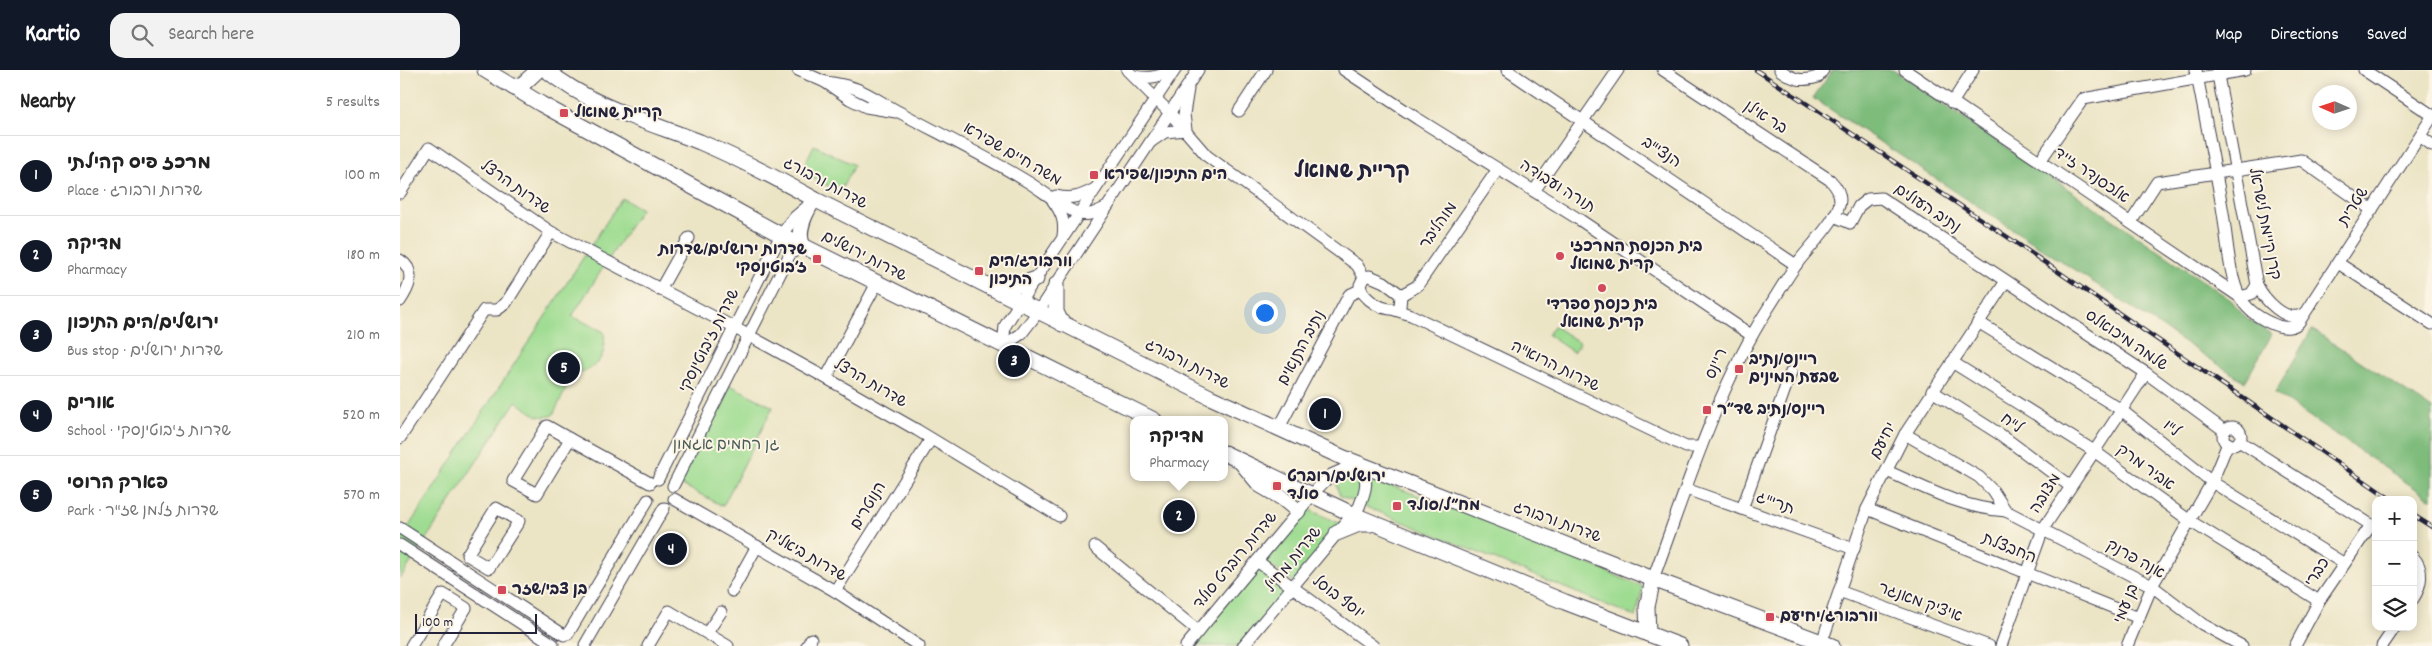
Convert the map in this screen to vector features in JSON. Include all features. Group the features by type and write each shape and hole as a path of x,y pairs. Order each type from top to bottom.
{"main road":[{"name":"שדרות ירושלים","path":"485,70 781,235 1146,416"},
{"path":"513,87 523,84 538,70"},
{"name":"שדרות ורבורג","path":"546,70 588,98 629,117 700,142 749,164 813,202 1244,413 1358,463 1668,585 1832,646"},
{"path":"803,246 800,238 801,223 813,202"},
{"path":"981,283 1004,287 1016,286 1036,279"},
{"path":"1056,285 1056,312 1062,324"},
{"path":"1228,455 1375,524 1680,646"},
{"path":"1240,460 1260,485 1282,498 1298,511"},
{"path":"1337,533 1359,524 1375,524"},
{"name":"ריינס","path":"1648,634 1647,607 1653,579"}],"street":[{"name":"משה חיים שפירא","path":"798,70 825,82 866,107 900,113"},
{"path":"1130,73 1145,78 1155,77 1174,70"},
{"path":"1003,346 1006,326 1020,302 1174,70"},
{"path":"1239,111 1266,70"},
{"name":"תורה ועבודה","path":"1344,70 1534,191 1751,335"},
{"name":"הנצי\"ב","path":"1507,70 1584,120 1796,265"},
{"path":"1534,191 1618,70"},
{"name":"בר אילן","path":"1663,70 1830,180 1838,189 1840,200"},
{"path":"1780,70 1793,80 1805,81 1818,77 1823,70"},
{"name":"אלכסנדר זייד","path":"1905,70 2240,297"},
{"path":"1952,103 1973,70"},
{"path":"2040,161 2083,99 2196,75 2245,70"},
{"path":"2364,70 2432,116"},
{"path":"1130,73 1186,130 1207,156 1357,265 1364,278"},
{"path":"1003,346 1020,334 1038,311 1196,73"},
{"path":"1186,130 1186,93 1196,73"},
{"name":"קרן קיימת לישראל","path":"2217,73 2257,285 2265,297 2283,313 2294,316 2303,314"},
{"path":"2196,75 2216,173 2234,278 2240,297 2251,310 2278,326 2297,325 2303,314"},
{"name":"משה חיים שפירא","path":"825,82 853,86 871,94 900,113 954,139 1048,193 1079,214"},
{"path":"850,99 848,91 853,86"},
{"path":"866,107 872,102 871,94"},
{"name":"שטרית","path":"2303,314 2432,116"},
{"path":"1147,146 1165,132 1186,130"},
{"path":"2420,136 2432,145"},
{"name":"שדרות הרצל","path":"400,193 428,148 551,232 791,358 1059,516"},
{"path":"2131,222 2157,182 2301,160 2372,210"},
{"name":"מוהליבר","path":"1401,295 1417,286 1498,169"},
{"path":"1048,193 1068,198 1078,198 1096,188"},
{"path":"1048,193 1061,211 1064,224 1063,239"},
{"name":"נתיב העולים","path":"1834,216 1850,223 1859,206 1868,199 1881,198 2006,281"},
{"name":"ריינס","path":"1653,579 1701,447 1731,374 1751,335 1796,265 1834,216 1840,200"},
{"name":"שדרות ז'בוטינסקי","path":"654,481 735,328 781,235 795,217 813,202"},
{"path":"1079,214 1092,214 1107,207"},
{"path":"766,227 771,235 773,251"},
{"path":"400,438 484,310 497,310 506,303 551,232"},
{"path":"660,290 689,238"},
{"name":"שדרות ז'בוטינסקי","path":"673,486 790,254 803,246"},
{"path":"400,301 410,286 411,280 403,262"},
{"path":"2338,262 2432,324"},
{"path":"1360,290 1360,285 1364,278"},
{"path":"1364,278 1378,278 1401,295 1400,307 1395,310"},
{"name":"יחיעם","path":"1825,633 1867,509 1905,434 2006,281"},
{"name":"שלמה מיכואלס","path":"2006,281 2146,373 2225,431 2229,428 2237,429 2240,433 2233,442"},
{"path":"826,378 877,283"},
{"path":"2240,297 2251,294 2257,285"},
{"name":"שדרות הרוא\"ה","path":"1360,290 1374,302 1411,315 1686,447 1701,447"},
{"name":"נתיב התנאים","path":"1279,428 1349,295 1360,290"},
{"name":"ל\"ו","path":"1978,322 2120,410 2212,482 2344,563"},
{"name":"אביר מרק","path":"1952,362 2094,451 2190,521 2319,601"},
{"path":"1742,509 1791,372"},
{"name":"מצובה","path":"2001,646 2044,529 2070,486 2146,373"},
{"name":"ל\"ח","path":"1932,391 2001,435 2070,486"},
{"path":"400,528 566,634 578,637 585,646 664,508 674,499 673,486 667,480 654,481 547,426 514,481 537,494 570,439"},
{"path":"1905,434 1979,477 1993,491 2006,511"},
{"name":"הנוטרים","path":"835,591 931,439"},
{"path":"2233,442 2372,525"},
{"name":"בן עמי","path":"2127,646 2152,586 2233,442"},
{"name":"שדרות רוברט סולד","path":"1186,646 1312,495 1331,475 1358,463"},
{"name":"שדרות מח\"ל","path":"1243,646 1359,507 1366,490 1365,476 1358,463"},
{"name":"אנה פרנק","path":"1886,472 1959,502 1984,510 2006,511 2044,529 2152,586 2202,624 2242,646"},
{"path":"654,481 646,491 648,500 654,506 664,508"},
{"name":"תרי\"ג","path":"1686,489 1854,549"},
{"name":"שדרות ביאליק","path":"674,499 835,591 919,646"},
{"path":"400,545 553,645 566,634 648,500"},
{"path":"496,508 519,521 489,568 480,562 467,555 496,508"},
{"name":"החבצלת","path":"1867,509 2139,618"},
{"name":"כברי","path":"2295,646 2319,601 2344,563 2372,528"},
{"path":"732,591 757,546"},
{"path":"1095,547 1198,631"},
{"name":"יוסף בוסל","path":"1257,561 1294,586 1373,646"},
{"path":"2417,561 2422,578 2417,590"},
{"path":"473,574 480,562"},
{"path":"1659,562 1660,574 1668,585"},
{"path":"456,602 466,587"},
{"name":"איציק מאנגר","path":"1839,591 1989,646"},
{"path":"411,646 444,594 466,608 443,646"},
{"path":"648,646 669,611 728,646"},
{"path":"708,633 721,612"},
{"path":"2382,646 2392,631"}],"green space":[{"path":"1833,70 1893,70 2231,300 2245,317 2272,334 2245,382 1813,98"},
{"path":"814,145 854,165 840,192 801,172"},
{"path":"622,198 641,209 572,316 604,332 604,349 599,361 589,369 573,375 553,415 538,416 516,401 400,579 400,540"},
{"path":"1554,326 1580,343 1573,352 1548,335"},
{"path":"2312,329 2432,409 2432,500 2275,393"},
{"name":"גן רחמים אגמון","path":"730,385 773,407 723,506 680,484"},
{"path":"1347,470 1470,514 1643,587 1636,617 1340,496 1335,482 1339,475"},
{"path":"1305,508 1341,524 1294,582 1263,560"},
{"path":"1258,566 1290,587 1240,646 1190,646"}],"railway":[{"path":"1756,70 2006,236 2386,496"},
{"path":"2417,518 2432,527"}],"place":[{"name":"קריית שמואל","path":"564,113"},
{"name":"הים התיכון/שפירא","path":"1094,175"},
{"name":"בית הכנסת המרכזי קרית שמואל","path":"1560,256"},
{"name":"שדרות ירושלים/שדרות ז׳בוטינסקי","path":"817,259"},
{"name":"וורבורג/הים התיכון","path":"979,271"},
{"name":"בית כנסת ספרדי קרית שמואל","path":"1602,288"},
{"name":"ירושלים/הים התיכון","path":"1014,361"},
{"name":"פארק הרוסי","path":"564,368"},
{"name":"ריינס/נתיב שבעת המינים","path":"1739,369"},
{"name":"ריינס/נתיב שד״ר","path":"1707,410"},
{"name":"מרכז פיס קהילתי","path":"1325,414"},
{"name":"ירושלים/רוברט סולד","path":"1277,486"},
{"name":"מח״ל/סולד","path":"1397,506"},
{"name":"מדיקה","path":"1179,516"},
{"name":"אורים","path":"671,549"},
{"name":"בן צבי/שזר","path":"502,590"},
{"name":"וורבורג/יחיעם","path":"1770,617"}],"district":[{"name":"קריית שמואל","path":"1352,173"}]}
